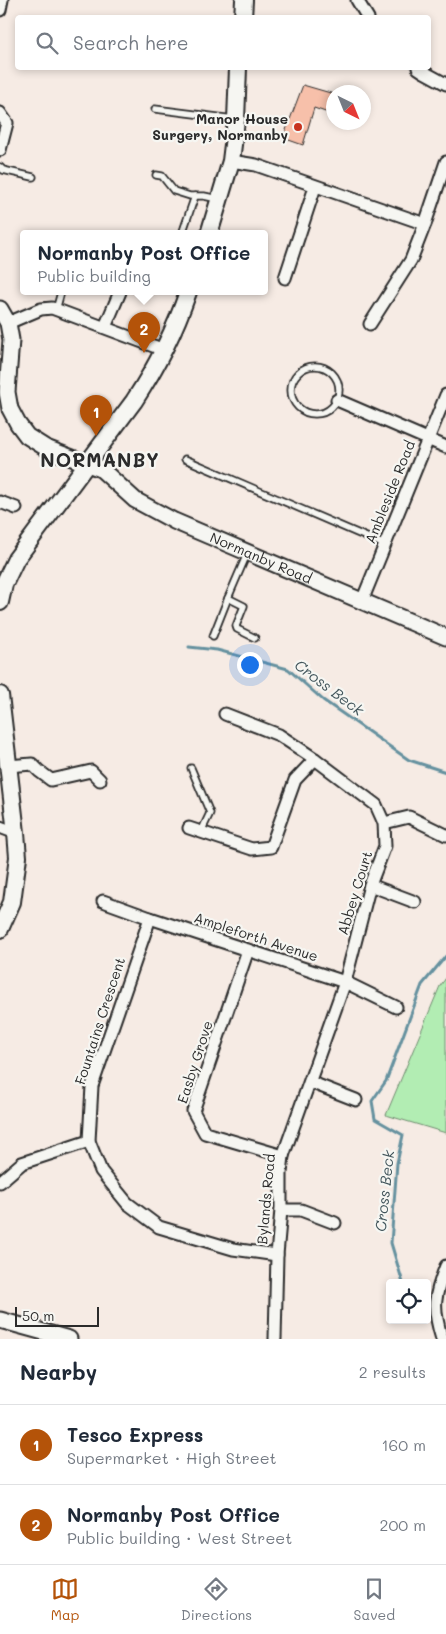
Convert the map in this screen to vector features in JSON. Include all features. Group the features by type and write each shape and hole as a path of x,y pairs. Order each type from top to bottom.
{"main road":[{"path":"243,15 244,0"},
{"path":"210,230 231,161 236,120 238,70"},
{"path":"0,602 4,584 16,559 151,376 187,295"},
{"path":"0,695 18,857 12,902 0,929"}],"street":[{"path":"0,10 2,0"},
{"path":"357,0 366,15"},
{"path":"421,70 446,84"},
{"path":"0,113 7,122 0,150"},
{"path":"231,161 256,165 426,224"},
{"path":"370,324 410,260 426,224 446,162"},
{"path":"285,278 315,186"},
{"path":"105,328 119,295"},
{"path":"8,323 41,309 52,308 164,350"},
{"path":"0,309 8,323 11,340 5,411"},
{"path":"337,400 446,447"},
{"name":"Ambleside Road","path":"362,601 428,439 445,403"},
{"name":"Normanby Road","path":"5,411 27,436 46,448 101,469 135,500 174,521 446,637"},
{"path":"0,502 16,508"},
{"name":"Abbey Court","path":"225,714 279,735 376,805 384,823 385,846 370,885 345,982"},
{"path":"189,828 252,849 271,847 295,780 314,759"},
{"path":"8,766 32,764 51,780 91,771 100,780"},
{"path":"384,823 409,817 446,835"},
{"path":"0,827 16,833"},
{"path":"370,885 415,902"},
{"name":"Ampleforth Avenue","path":"103,901 345,982 396,1007"},
{"name":"Fountains Crescent","path":"150,918 92,1086 89,1141 102,1171 127,1203 159,1227 233,1249 277,1256"},
{"name":"Easby Grove","path":"248,950 193,1111 205,1132 283,1156"},
{"name":"Bylands Road","path":"274,1339 283,1156 345,982"},
{"path":"310,1082 356,1100"},
{"path":"0,1182 22,1163 89,1141"},
{"path":"281,1210 301,1210 335,1223"},
{"path":"442,1339 435,1318 436,1298 446,1266"},
{"path":"0,1320 69,1339"}],"lane":[{"path":"155,109 236,120"},
{"path":"0,167 3,170 33,177"},
{"path":"156,175 162,176 174,191 220,200"},
{"path":"183,230 195,196"},
{"path":"56,310 60,295"},
{"path":"319,366 335,377 339,384 337,400 330,409 323,413 307,412 297,405 293,398 291,390 293,382 302,370 319,366"},
{"path":"185,459 385,545"},
{"path":"213,636 247,552"},
{"path":"228,598 244,606 236,626 237,629 254,638"},
{"path":"191,768 210,813 201,832"}],"green space":[{"path":"446,978 446,1133 386,1115 440,986"}],"building":[{"name":"Manor House Surgery, Normanby","path":"303,85 326,92 326,112 314,108 303,145 283,138"}],"waterway":[{"name":"Cross Beck","path":"189,647 217,650 288,669 323,700 409,760 446,772"},
{"name":"Cross Beck","path":"402,1279 391,1243 397,1163 403,1135 375,1119 372,1101 386,1081 422,985 446,956"}],"place":[{"name":"Manor House Surgery, Normanby","path":"298,127"},
{"name":"Normanby Post Office","path":"144,353"},
{"name":"Tesco Express","path":"96,436"}],"district":[{"name":"NORMANBY","path":"100,460"}]}
